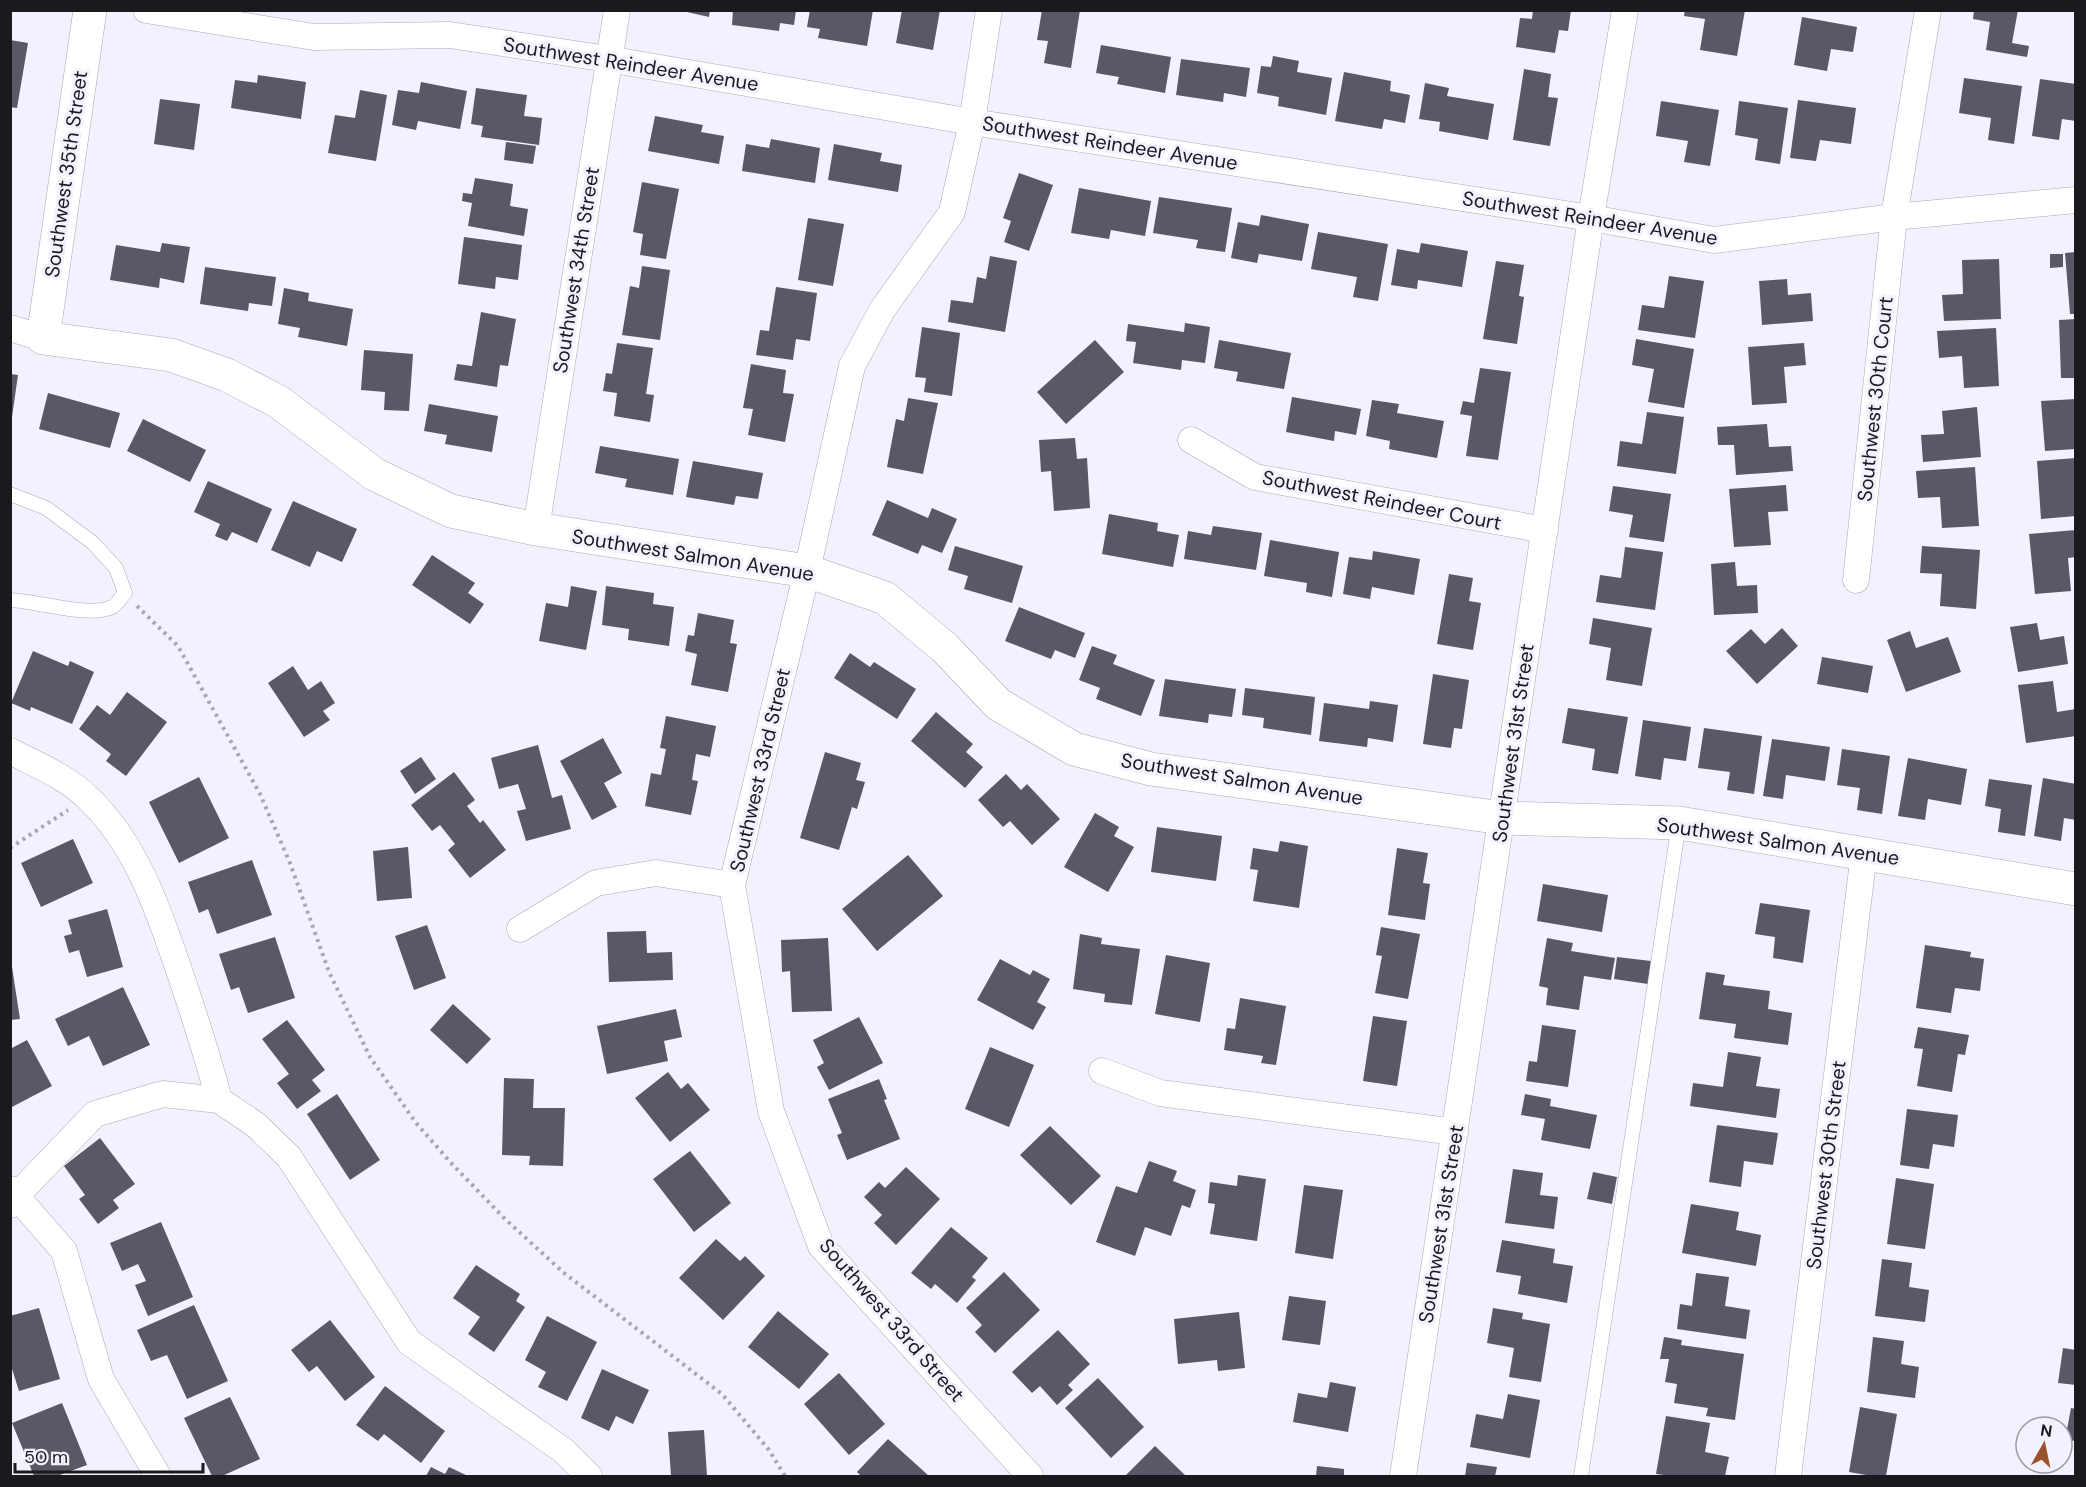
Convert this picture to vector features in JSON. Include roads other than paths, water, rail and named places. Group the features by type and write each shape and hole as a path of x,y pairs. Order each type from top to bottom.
{"street":[{"name":"Southwest 35th Street","path":"43,338 90,10"},
{"name":"Southwest Reindeer Avenue","path":"146,10 314,37 450,35 608,59 972,122 1591,218 1714,240 1894,217 2076,200"},
{"name":"Southwest 34th Street","path":"536,529 616,10"},
{"name":"Southwest 33rd Street","path":"989,10 972,122 952,212 882,310 852,366 807,571 732,885 771,1111 821,1246 1030,1476"},
{"name":"Southwest 31st Street","path":"1403,1476 1591,218 1625,10"},
{"path":"1894,217 1928,10"},
{"name":"Southwest 30th Court","path":"1856,580 1894,217"},
{"path":"10,328 43,338"},
{"name":"Southwest Salmon Avenue","path":"43,338 171,356 227,375 279,402 374,474 451,511 536,529 807,571 885,598 945,648 998,704 1074,748 1151,769 1502,818 1679,823 2076,889"},
{"name":"Southwest Reindeer Court","path":"1191,440 1255,477 1545,530"},
{"path":"10,752 58,776 88,797 120,834 159,911 209,1058 219,1100"},
{"name":"Southwest 30th Street","path":"1788,1476 1864,852"},
{"path":"520,929 596,883 656,873 732,885"},
{"path":"1102,1071 1160,1093 1455,1132"},
{"path":"158,1476 100,1379 64,1251 12,1197 94,1114 163,1094 219,1100 256,1125 290,1157 409,1342 564,1451 589,1476"}],"lane":[{"path":"10,494 46,508 93,543 116,568 125,593 113,607 88,611 10,600"},
{"path":"1581,1476 1679,823"}]}
